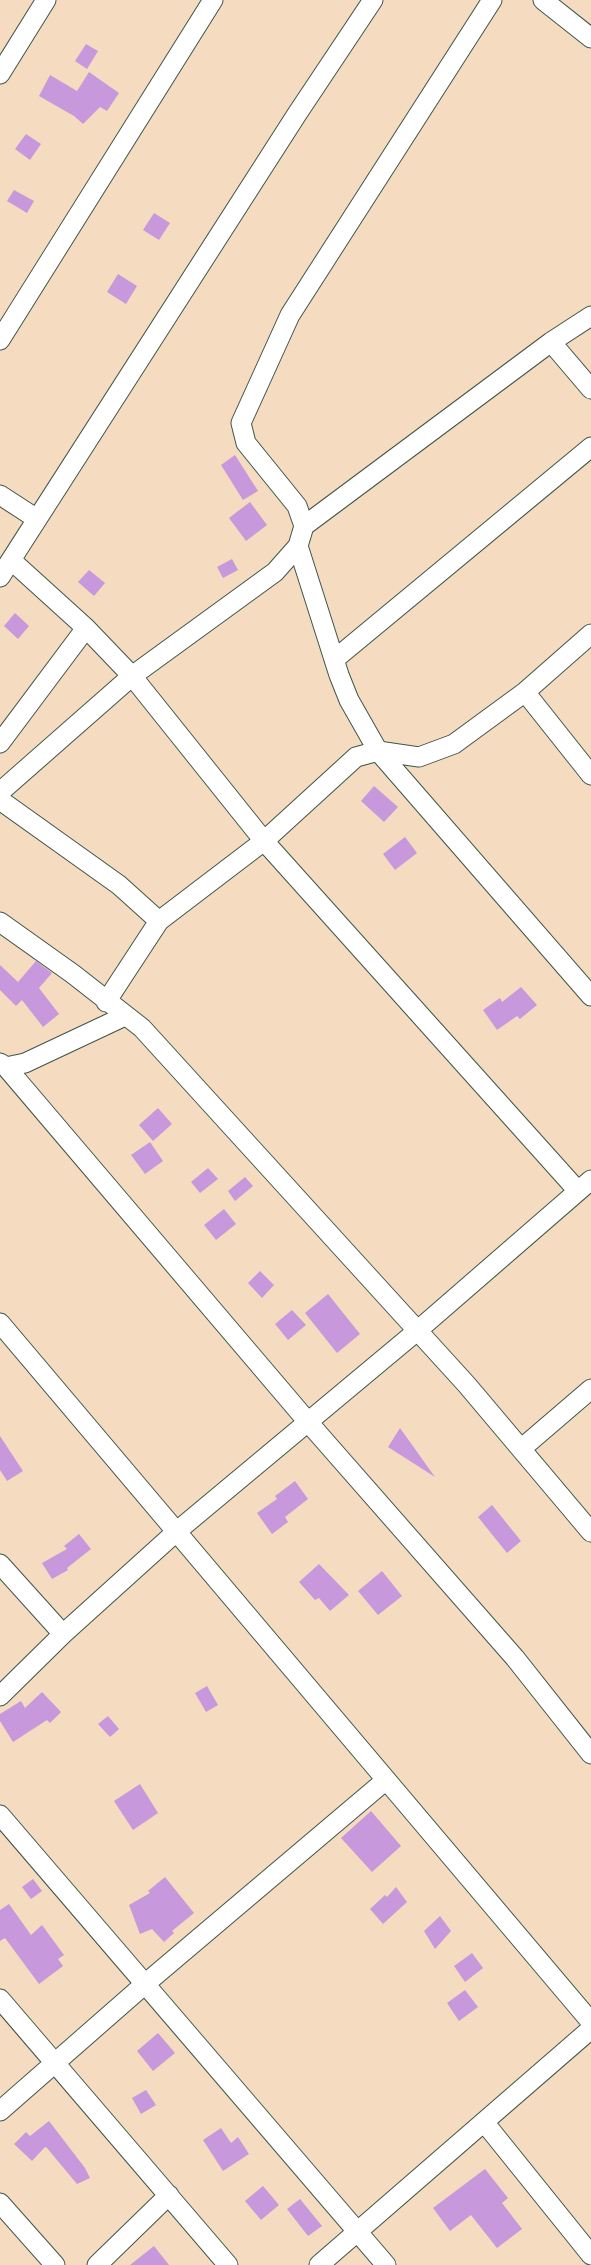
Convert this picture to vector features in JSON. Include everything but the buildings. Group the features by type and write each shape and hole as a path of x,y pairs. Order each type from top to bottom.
{"street":[{"path":"0,74 46,0"},
{"path":"0,340 213,0"},
{"path":"0,577 297,114 373,0"},
{"path":"0,792 132,676 275,572 298,546 304,526 297,506 246,443 241,423 290,315 492,0"},
{"path":"543,0 591,38"},
{"path":"304,526 551,342 591,316"},
{"path":"551,342 591,389"},
{"path":"335,659 591,447"},
{"path":"0,495 37,519"},
{"path":"298,546 349,700 378,751 591,996"},
{"path":"0,1696 63,1634 176,1532 417,1331 585,1185 264,841 132,676 86,628 11,560"},
{"path":"0,743 86,628"},
{"path":"106,1002 159,921 264,841 356,757 378,751 418,757 454,744 524,692 591,634"},
{"path":"524,692 591,775"},
{"path":"0,800 119,885 159,921"},
{"path":"0,922 73,974 106,1002 142,1028 417,1331 521,1449 591,1532"},
{"path":"3,1065 24,1063 125,1016"},
{"path":"3,1065 308,1422 515,1658 591,1754"},
{"path":"0,1323 591,2022"},
{"path":"521,1449 591,1389"},
{"path":"0,1564 63,1634"},
{"path":"0,2111 145,1984 386,1780"},
{"path":"0,1815 386,2265"},
{"path":"0,1999 228,2265"},
{"path":"319,2265 591,2029"},
{"path":"484,2122 591,2255"},
{"path":"97,2265 169,2195"},
{"path":"0,2203 55,2265"}]}
